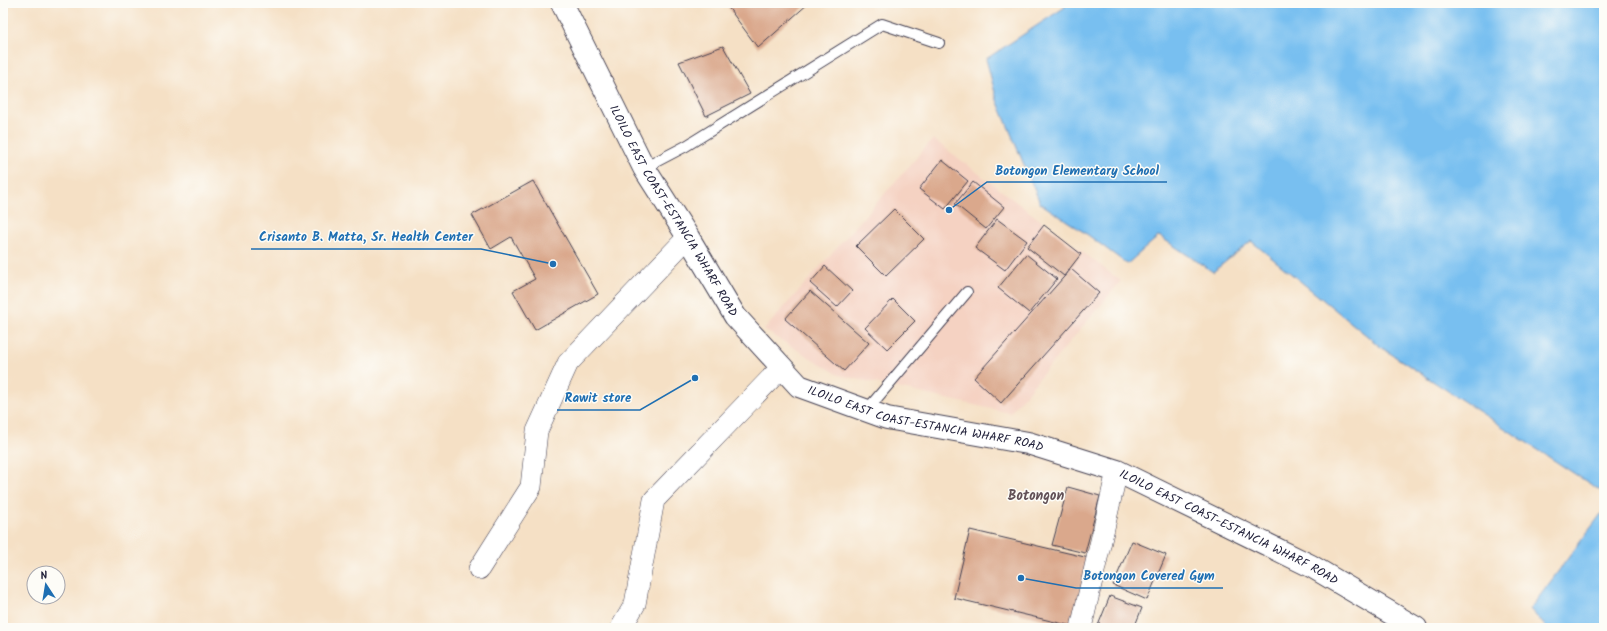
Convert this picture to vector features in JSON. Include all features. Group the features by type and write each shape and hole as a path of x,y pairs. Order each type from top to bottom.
{"main road":[{"name":"ILOILO EAST COAST-ESTANCIA WHARF ROAD","path":"562,3 644,168 688,237 735,316 799,386 887,418 1028,444 1117,471 1311,566 1416,628"}],"street":[{"path":"479,569 531,487 537,431 568,363 688,237"},
{"path":"621,628 635,604 654,500 782,367"},
{"path":"1081,628 1117,471"}],"lane":[{"path":"644,168 686,146 882,24 938,43"},
{"path":"866,411 967,292"}],"shaded area":[{"path":"933,139 1121,281 1010,413 839,375 764,330"}],"water":[{"path":"1064,3 1604,3 1604,493 1382,348 1251,241 1213,272 1159,236 1127,264 1088,235 1040,203 997,100 986,59 1065,7"},
{"path":"1604,510 1604,628 1547,628 1530,609"}],"building":[{"path":"725,3 809,3 758,48"},
{"path":"723,46 750,94 706,116 679,62"},
{"path":"942,160 968,181 945,209 919,189"},
{"path":"533,181 598,294 535,330 513,291 535,279 511,237 491,249 472,215"},
{"path":"973,182 1004,207 986,229 955,204"},
{"path":"894,209 924,239 886,276 856,246"},
{"path":"997,219 1027,241 1005,270 975,248"},
{"path":"1044,225 1081,254 1064,276 1027,247"},
{"path":"1026,254 1057,279 1029,313 998,288"},
{"path":"825,266 852,291 837,307 810,283"},
{"path":"1071,269 1099,293 1001,403 974,378"},
{"path":"810,291 869,343 844,371 785,319"},
{"path":"893,299 915,321 887,349 865,328"},
{"path":"1068,487 1100,496 1085,553 1052,545"},
{"path":"970,530 1089,558 1072,626 954,598"},
{"path":"1132,541 1166,555 1147,600 1113,585"},
{"path":"1110,596 1142,608 1134,628 1097,628"}],"place":[{"name":"Botongon Elementary School","path":"949,210"},
{"name":"Crisanto B. Matta, Sr. Health Center","path":"553,264"},
{"name":"Rawit store","path":"695,378"},
{"name":"Botongon Covered Gym","path":"1021,578"}],"district":[{"name":"Botongon","path":"1036,496"}]}
